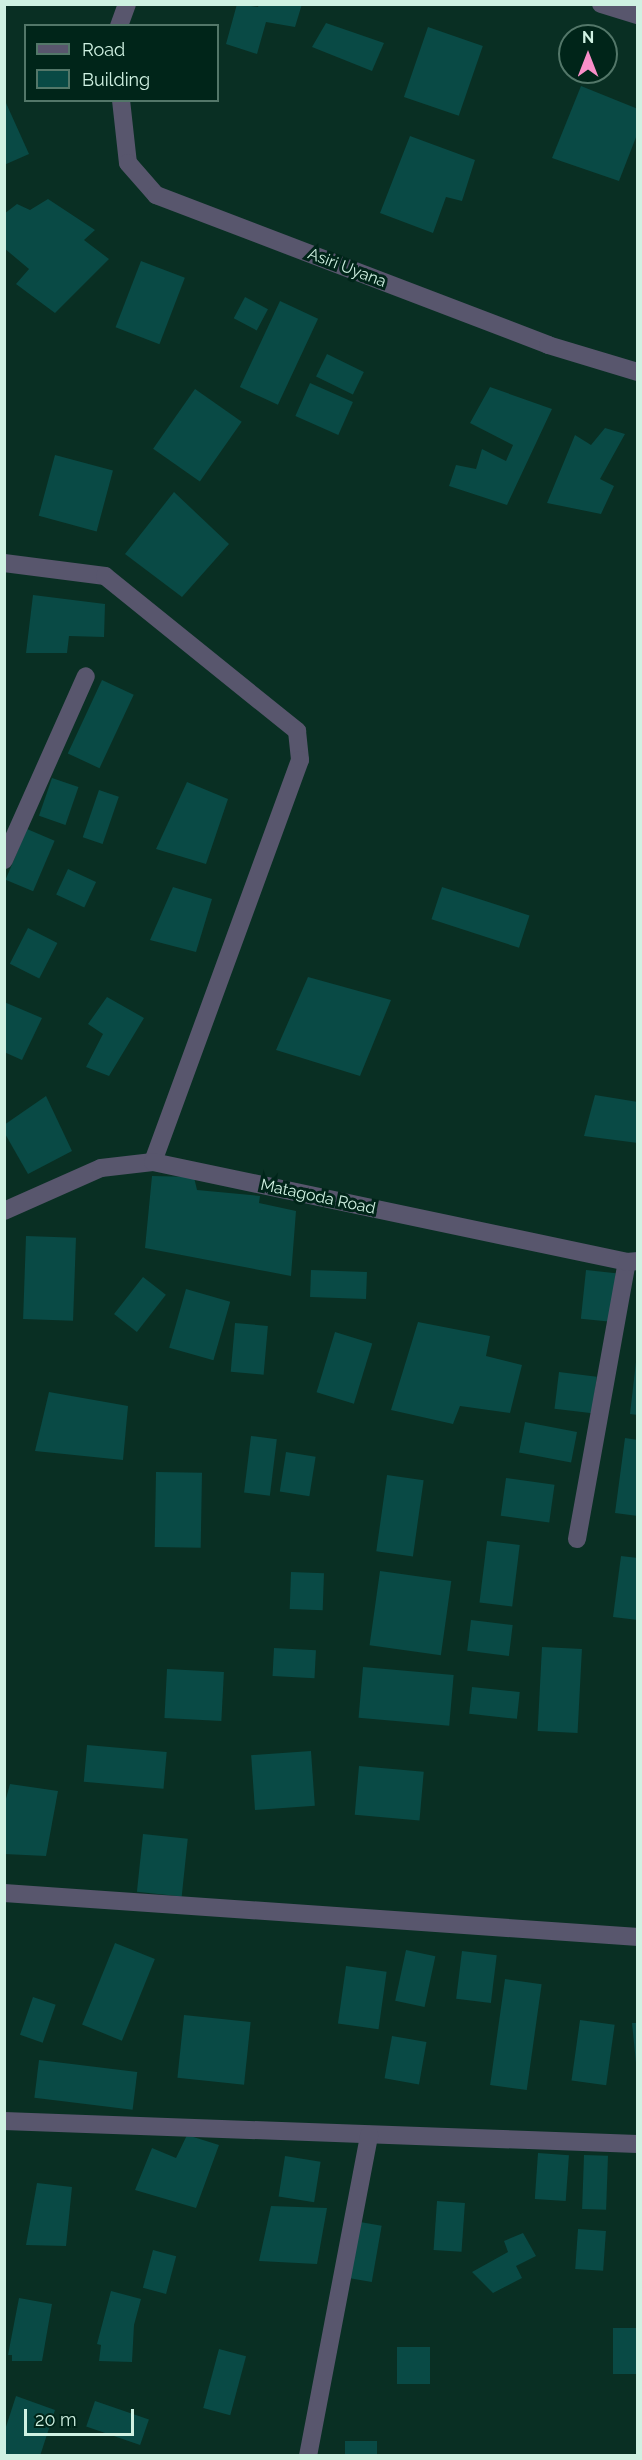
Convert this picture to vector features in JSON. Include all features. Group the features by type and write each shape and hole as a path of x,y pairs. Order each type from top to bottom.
{"street":[{"path":"121,24 127,4"},
{"path":"600,4 638,15"},
{"name":"Asiri Uyana","path":"121,102 128,163 156,195 548,345 638,372"},
{"path":"4,563 105,576 297,731 300,760 153,1162"},
{"path":"4,860 86,676"},
{"name":"Matagoda Road","path":"4,1211 101,1168 153,1162 632,1262"},
{"path":"577,1539 632,1262"},
{"path":"4,1893 638,1937"},
{"path":"4,2121 638,2144"},
{"path":"308,2456 369,2135"}],"building":[{"path":"237,4 258,7 259,4 302,4 295,27 266,22 257,54 226,44"},
{"path":"326,23 384,43 372,71 312,47"},
{"path":"428,27 483,46 459,116 404,97"},
{"path":"581,86 638,109 638,132 619,181 552,158"},
{"path":"6,103 29,154 4,165 4,104"},
{"path":"410,136 475,160 462,201 446,197 433,233 380,213"},
{"path":"48,199 95,230 84,240 109,259 55,313 16,284 29,269 4,248 4,214 17,204 30,210"},
{"path":"141,261 185,278 159,344 116,327"},
{"path":"245,297 268,309 257,330 234,318"},
{"path":"280,301 318,319 278,405 240,387"},
{"path":"327,354 364,372 353,394 316,376"},
{"path":"310,383 353,402 338,435 295,416"},
{"path":"490,387 552,409 507,505 449,486 456,465 476,469 482,449 506,461 513,445 470,423"},
{"path":"195,389 242,422 200,481 153,449"},
{"path":"605,428 625,434 600,479 614,486 601,514 547,503 575,435 591,445"},
{"path":"55,455 113,471 97,531 39,516"},
{"path":"174,492 229,544 182,597 125,554"},
{"path":"33,595 105,604 104,637 69,636 67,653 26,653"},
{"path":"102,680 134,695 99,768 68,753"},
{"path":"52,778 78,787 65,825 39,816"},
{"path":"187,782 228,799 206,864 156,849"},
{"path":"99,790 119,797 103,844 83,837"},
{"path":"27,829 55,841 33,891 6,880"},
{"path":"68,869 96,882 84,907 56,894"},
{"path":"173,887 212,899 196,952 150,940"},
{"path":"442,887 529,915 519,948 431,919"},
{"path":"28,928 57,943 39,979 10,964"},
{"path":"308,977 391,1000 360,1076 276,1050"},
{"path":"107,997 144,1018 109,1076 86,1067 103,1034 88,1024"},
{"path":"4,1002 42,1018 22,1060 4,1052"},
{"path":"595,1095 638,1102 638,1143 584,1136"},
{"path":"46,1096 72,1151 28,1174 4,1132 4,1125"},
{"path":"152,1176 194,1177 197,1190 260,1196 259,1203 296,1211 291,1276 145,1248"},
{"path":"26,1236 76,1238 73,1321 23,1319"},
{"path":"311,1270 367,1272 366,1299 310,1297"},
{"path":"586,1270 616,1273 611,1322 581,1319"},
{"path":"143,1277 166,1295 137,1332 114,1314"},
{"path":"186,1289 230,1302 213,1360 169,1348"},
{"path":"418,1322 490,1336 486,1356 522,1365 510,1413 460,1406 453,1424 391,1410"},
{"path":"235,1323 268,1326 264,1375 231,1372"},
{"path":"335,1332 372,1343 354,1404 317,1392"},
{"path":"636,1362 638,1362 638,1415 630,1414"},
{"path":"559,1372 597,1377 592,1413 554,1409"},
{"path":"49,1392 128,1406 123,1460 35,1451"},
{"path":"525,1422 577,1432 571,1463 519,1452"},
{"path":"251,1436 277,1439 270,1496 244,1493"},
{"path":"625,1438 638,1440 638,1516 615,1513"},
{"path":"286,1452 316,1457 309,1496 280,1492"},
{"path":"156,1472 202,1473 201,1548 155,1547"},
{"path":"387,1475 424,1480 413,1556 376,1551"},
{"path":"506,1478 555,1485 549,1522 501,1516"},
{"path":"487,1541 520,1545 512,1607 479,1603"},
{"path":"621,1556 638,1558 638,1620 613,1617"},
{"path":"380,1571 451,1581 441,1655 370,1645"},
{"path":"291,1572 324,1573 323,1610 290,1609"},
{"path":"471,1620 513,1625 509,1656 467,1651"},
{"path":"542,1647 582,1649 578,1733 538,1731"},
{"path":"274,1648 316,1650 314,1678 273,1676"},
{"path":"363,1667 454,1675 449,1726 359,1718"},
{"path":"167,1669 224,1672 221,1721 164,1718"},
{"path":"472,1687 520,1692 517,1719 469,1714"},
{"path":"87,1745 167,1752 163,1789 84,1782"},
{"path":"311,1751 315,1806 255,1810 251,1755"},
{"path":"359,1766 424,1772 419,1820 355,1815"},
{"path":"10,1784 58,1791 46,1856 4,1854 4,1806"},
{"path":"143,1834 188,1839 182,1896 137,1892"},
{"path":"115,1943 155,1959 122,2041 82,2025"},
{"path":"406,1950 435,1956 425,2007 395,2001"},
{"path":"462,1951 497,1955 491,2003 456,1999"},
{"path":"346,1966 387,1972 379,2029 338,2023"},
{"path":"505,1979 542,1984 527,2090 490,2085"},
{"path":"33,1997 56,2005 43,2043 20,2035"},
{"path":"184,2015 251,2022 244,2085 177,2078"},
{"path":"580,2020 615,2025 606,2085 572,2080"},
{"path":"632,2023 638,2023 638,2063 636,2063"},
{"path":"392,2036 426,2042 419,2084 385,2078"},
{"path":"39,2060 137,2072 133,2110 34,2098"},
{"path":"187,2135 219,2145 196,2208 135,2190 152,2148 176,2158"},
{"path":"538,2153 569,2155 566,2201 535,2199"},
{"path":"584,2155 608,2156 606,2210 582,2209"},
{"path":"285,2156 321,2162 314,2202 279,2196"},
{"path":"37,2183 72,2187 66,2246 26,2245"},
{"path":"437,2201 465,2203 462,2252 434,2250"},
{"path":"271,2206 327,2208 317,2264 259,2261"},
{"path":"360,2222 382,2226 372,2282 350,2278"},
{"path":"578,2229 606,2231 603,2271 575,2269"},
{"path":"523,2233 536,2256 516,2266 522,2278 493,2293 472,2272 508,2252 504,2241"},
{"path":"153,2250 176,2256 166,2294 143,2288"},
{"path":"111,2291 141,2299 134,2325 132,2362 99,2361 101,2345 97,2344"},
{"path":"19,2298 52,2304 42,2361 12,2361 12,2355 8,2355"},
{"path":"613,2328 638,2328 638,2374 613,2374"},
{"path":"397,2347 430,2347 430,2384 397,2384"},
{"path":"219,2349 246,2356 230,2415 203,2408"},
{"path":"16,2396 55,2410 40,2456 4,2454 4,2433"},
{"path":"95,2401 149,2420 140,2445 86,2427"},
{"path":"345,2441 377,2441 377,2456 345,2456"}]}
